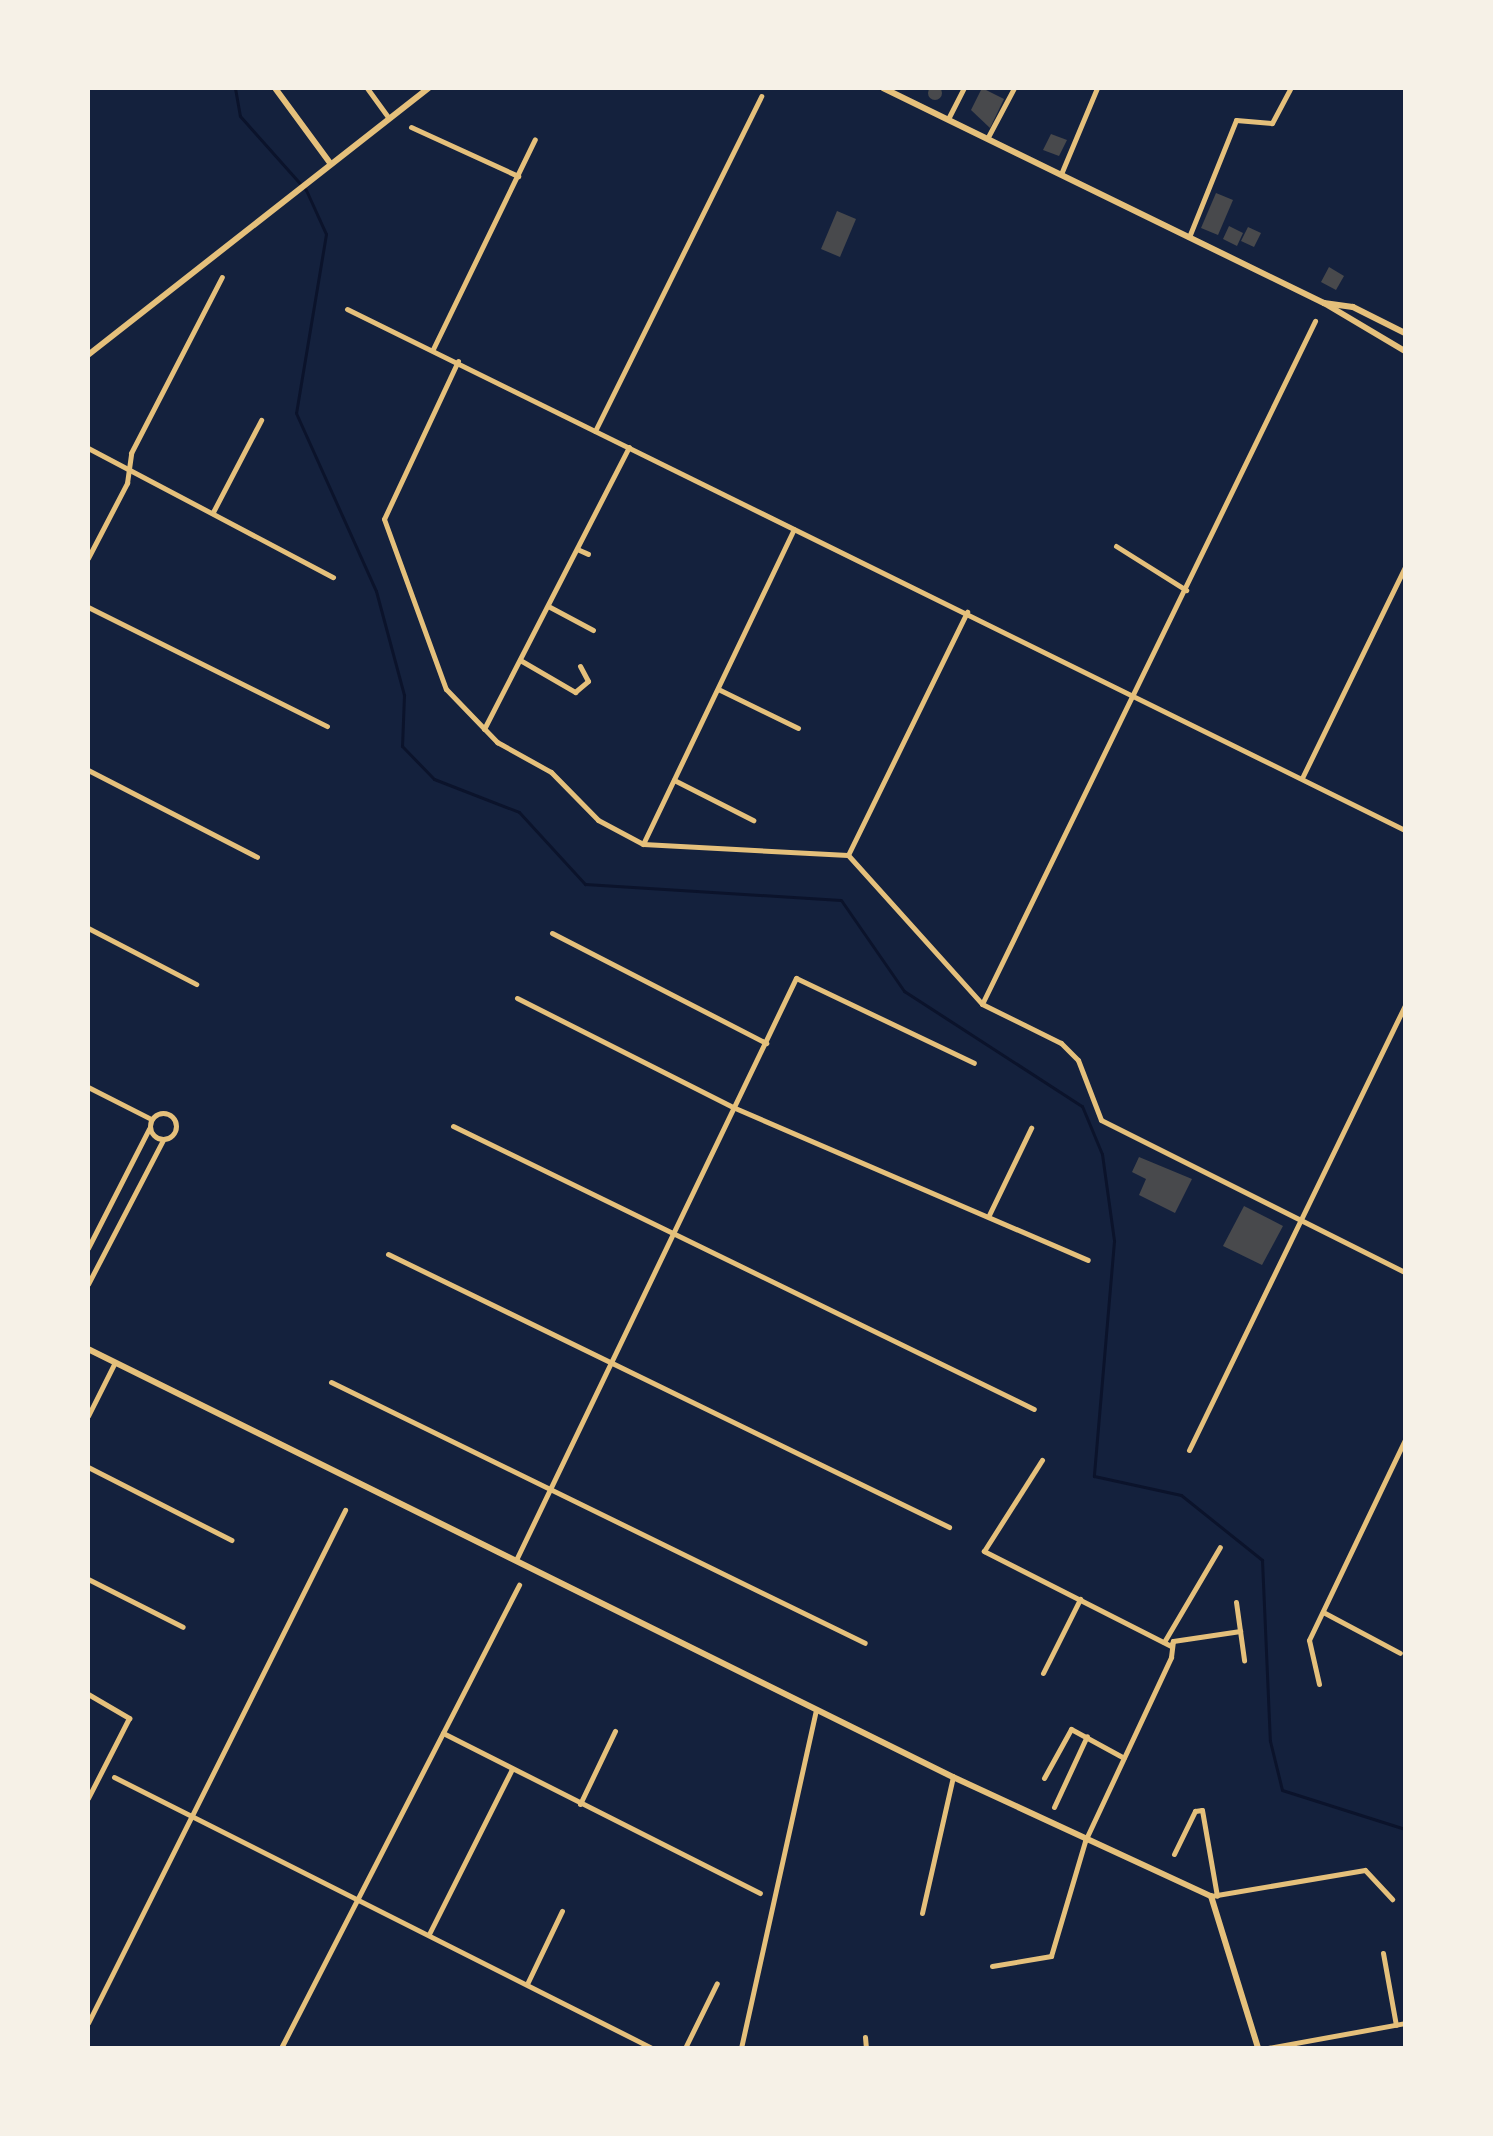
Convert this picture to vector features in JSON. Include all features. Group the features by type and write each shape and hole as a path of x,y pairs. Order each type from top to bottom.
{"street":[{"path":"275,88 330,163"},
{"path":"367,88 389,118"},
{"path":"88,355 429,88"},
{"path":"883,88 949,117 1324,303 1405,351"},
{"path":"949,117 964,88"},
{"path":"988,137 1014,88"},
{"path":"1061,174 1097,88"},
{"path":"1188,238 1236,120 1272,123 1291,88"},
{"path":"595,431 761,96"},
{"path":"411,127 518,176"},
{"path":"433,349 535,139"},
{"path":"88,558 127,469 222,277"},
{"path":"1324,303 1353,307 1405,333"},
{"path":"347,309 1405,830"},
{"path":"982,1004 1135,696 1315,321"},
{"path":"458,361 384,519 446,689 484,729 573,788 598,820 643,844 848,855 982,1004 1070,1051 1101,1120 1405,1272"},
{"path":"213,512 261,420"},
{"path":"484,729 629,447"},
{"path":"88,448 333,577"},
{"path":"643,844 794,529"},
{"path":"1116,546 1186,590"},
{"path":"577,549 588,554"},
{"path":"1302,778 1405,567"},
{"path":"547,606 593,630"},
{"path":"88,607 327,726"},
{"path":"848,855 967,612"},
{"path":"520,660 575,692 588,681 580,666"},
{"path":"718,689 798,728"},
{"path":"88,770 257,857"},
{"path":"674,780 753,820"},
{"path":"88,928 196,984"},
{"path":"552,933 766,1043"},
{"path":"516,1560 796,978 974,1063"},
{"path":"517,998 735,1108 1088,1260"},
{"path":"1189,1450 1405,1005"},
{"path":"88,1087 151,1119"},
{"path":"88,1284 163,1140 173,1135 175,1121 163,1113 151,1119"},
{"path":"88,1248 149,1129 151,1119"},
{"path":"453,1126 1034,1409"},
{"path":"989,1215 1031,1128"},
{"path":"149,1129 163,1140"},
{"path":"388,1254 949,1527"},
{"path":"88,1349 953,1777 1085,1841 1214,1896 1365,1870 1392,1899"},
{"path":"88,1416 115,1362"},
{"path":"331,1382 865,1643"},
{"path":"1319,1684 1309,1642 1405,1440"},
{"path":"1042,1460 983,1550 1164,1642 1240,1631"},
{"path":"88,1467 231,1540"},
{"path":"88,2023 345,1510"},
{"path":"1164,1642 1220,1547"},
{"path":"88,1579 183,1627"},
{"path":"281,2048 519,1585"},
{"path":"1043,1673 1080,1599"},
{"path":"1236,1602 1244,1660"},
{"path":"1323,1612 1400,1653"},
{"path":"992,1966 1051,1956 1085,1841 1173,1641"},
{"path":"88,1694 129,1718 88,1798"},
{"path":"741,2048 816,1708"},
{"path":"1044,1778 1071,1729 1124,1758"},
{"path":"580,1804 615,1731"},
{"path":"443,1733 760,1893"},
{"path":"1054,1807 1087,1736"},
{"path":"429,1934 512,1769"},
{"path":"114,1777 652,2048"},
{"path":"922,1913 953,1777"},
{"path":"1174,1854 1195,1811 1202,1810 1214,1896 1258,2048"},
{"path":"527,1984 562,1911"},
{"path":"1383,1953 1396,2025"},
{"path":"685,2048 717,1983"},
{"path":"1268,2048 1405,2023"},
{"path":"865,2037 866,2048"}],"building":[{"path":"935,86 942,93 935,100 928,93"},
{"path":"982,88 1004,99 990,128 971,110"},
{"path":"1051,134 1067,140 1059,156 1043,150"},
{"path":"1216,193 1233,200 1218,235 1201,228"},
{"path":"837,211 856,219 840,257 821,249"},
{"path":"1229,226 1243,233 1237,246 1223,239"},
{"path":"1248,227 1261,233 1254,247 1241,241"},
{"path":"1329,267 1344,276 1336,290 1321,282"},
{"path":"1139,1157 1192,1179 1175,1213 1139,1195 1146,1179 1132,1172"},
{"path":"1244,1206 1283,1226 1262,1265 1223,1246"}],"waterway":[{"path":"235,88 240,116 306,190 326,234 296,413 376,591 404,695 402,746 434,779 519,812 585,884 841,900 904,991 1082,1106 1102,1154 1114,1241 1094,1476 1181,1495 1262,1560 1270,1741 1282,1790 1405,1829"}]}
